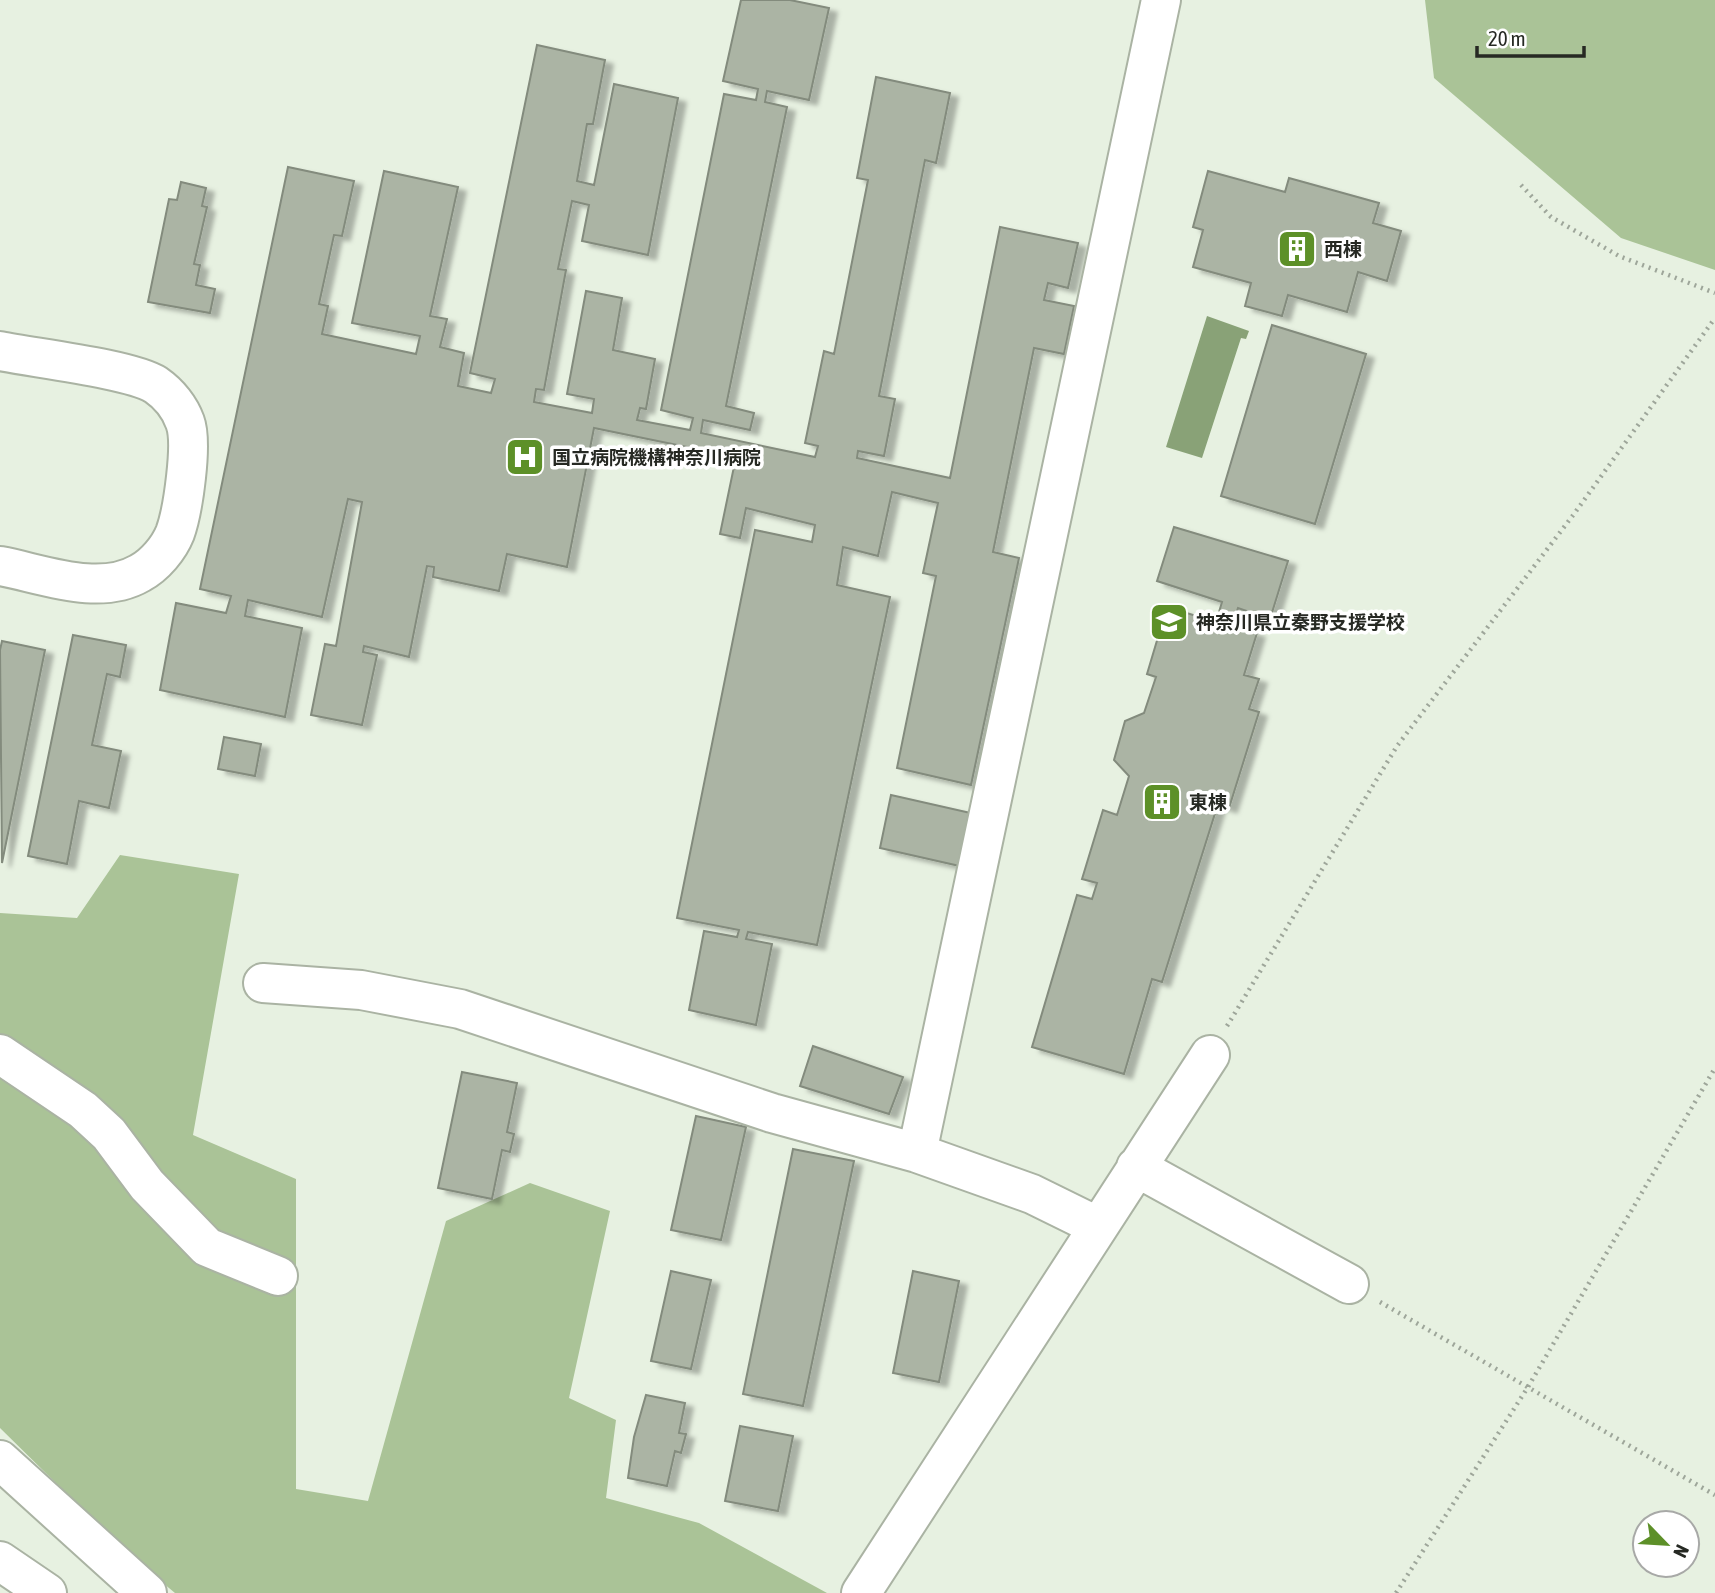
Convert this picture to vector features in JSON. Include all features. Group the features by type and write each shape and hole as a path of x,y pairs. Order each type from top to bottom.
{"street":[{"path":"917,1153 1161,0"},
{"path":"0,351 131,376 155,384 174,401 186,424 189,452 174,533 160,556 140,573 114,583 92,584 0,566"},
{"path":"263,984 361,990 460,1009 772,1112 917,1153 1032,1194 1097,1226"},
{"path":"0,1054 55,1090 100,1126 147,1185 207,1247 278,1276"},
{"path":"861,1593 1210,1055"},
{"path":"1136,1167 1349,1284"},
{"path":"0,1460 147,1593"},
{"path":"0,1562 47,1593"}],"path":[{"path":"1521,185 1551,217 1619,256 1715,293"},
{"path":"1210,1055 1397,746 1574,514 1715,318"},
{"path":"1396,1593 1528,1387 1715,1068"},
{"path":"1349,1284 1715,1495"}],"shaded area":[{"path":"1425,0 1715,0 1715,270 1621,238 1434,78"},
{"path":"1207,316 1249,331 1246,339 1241,338 1202,458 1166,447"},
{"path":"120,855 239,874 193,1135 296,1179 296,1489 368,1501 446,1221 530,1183 610,1211 569,1398 616,1420 606,1498 699,1523 827,1593 175,1593 127,1553 0,1428 0,913 77,918"}],"building":[{"path":"741,0 790,0 829,8 809,100 767,91 765,102 787,107 726,406 754,413 750,430 703,420 701,433 815,457 818,446 805,443 824,351 834,354 868,180 857,178 876,77 950,93 936,163 925,160 879,396 895,399 884,456 858,451 857,458 950,478 1000,227 1078,243 1068,288 1048,283 1044,300 1074,306 1064,354 1034,348 993,552 1019,558 971,785 897,768 936,576 923,573 938,503 892,492 878,556 843,547 837,585 890,597 817,945 748,932 746,939 772,944 756,1025 689,1010 704,931 737,937 739,930 677,918 755,530 812,542 815,525 746,508 740,538 720,534 736,457 594,428 567,567 507,554 499,591 433,577 434,567 427,566 409,657 364,646 363,652 377,655 362,725 311,715 325,644 336,646 362,502 348,499 322,617 248,600 245,616 302,628 285,717 160,690 176,603 226,613 231,596 200,589 288,167 354,181 342,236 334,235 319,304 328,306 322,334 416,354 420,336 352,323 384,171 458,187 430,316 447,319 440,347 464,353 458,386 491,393 495,379 470,373 537,45 605,60 593,124 587,124 577,181 594,185 614,84 678,98 648,255 582,241 589,205 572,201 558,269 566,270 544,390 536,389 534,402 592,413 594,399 567,394 586,291 622,298 613,350 655,359 646,409 640,408 637,420 690,430 693,418 661,410 724,94 756,100 758,89 723,81"},
{"name":"西棟","path":"1208,171 1285,192 1289,178 1379,203 1373,223 1401,231 1387,281 1358,272 1347,312 1288,295 1282,316 1245,306 1251,283 1193,267 1203,230 1193,227"},
{"path":"181,182 206,188 202,206 207,207 194,264 200,265 196,285 215,289 210,313 148,302 169,199 177,200"},
{"path":"1272,325 1366,354 1315,524 1221,496"},
{"name":"東棟","path":"1174,527 1288,561 1270,619 1238,608 1232,626 1257,633 1244,675 1259,679 1249,709 1259,712 1229,808 1188,795 1217,807 1162,982 1152,979 1124,1074 1032,1047 1077,895 1092,899 1097,883 1082,879 1103,810 1117,815 1129,776 1114,760 1125,721 1144,713 1156,677 1147,674 1167,607 1216,622 1222,602 1157,581"},
{"path":"73,635 126,645 120,677 107,674 92,745 121,751 109,808 79,801 67,864 28,856"},
{"path":"2,641 45,650 2,863 0,650"},
{"path":"224,737 261,744 255,776 218,769"},
{"path":"891,795 975,814 964,867 880,848"},
{"path":"813,1046 903,1077 889,1114 800,1086"},
{"path":"462,1072 517,1083 507,1132 514,1134 510,1152 502,1150 492,1199 438,1188"},
{"path":"696,1116 746,1127 721,1240 671,1230"},
{"path":"793,1149 854,1161 803,1406 743,1394"},
{"path":"671,1271 711,1280 691,1369 651,1361"},
{"path":"913,1271 959,1281 939,1382 893,1373"},
{"path":"646,1395 685,1403 679,1433 686,1434 681,1453 675,1451 667,1486 628,1478 634,1437"},
{"path":"740,1426 793,1436 778,1511 725,1501"}],"place":[{"name":"西棟","path":"1297,249"},
{"name":"国立病院機構神奈川病院","path":"525,457"},
{"name":"神奈川県立秦野支援学校","path":"1169,622"},
{"name":"東棟","path":"1162,802"}]}
